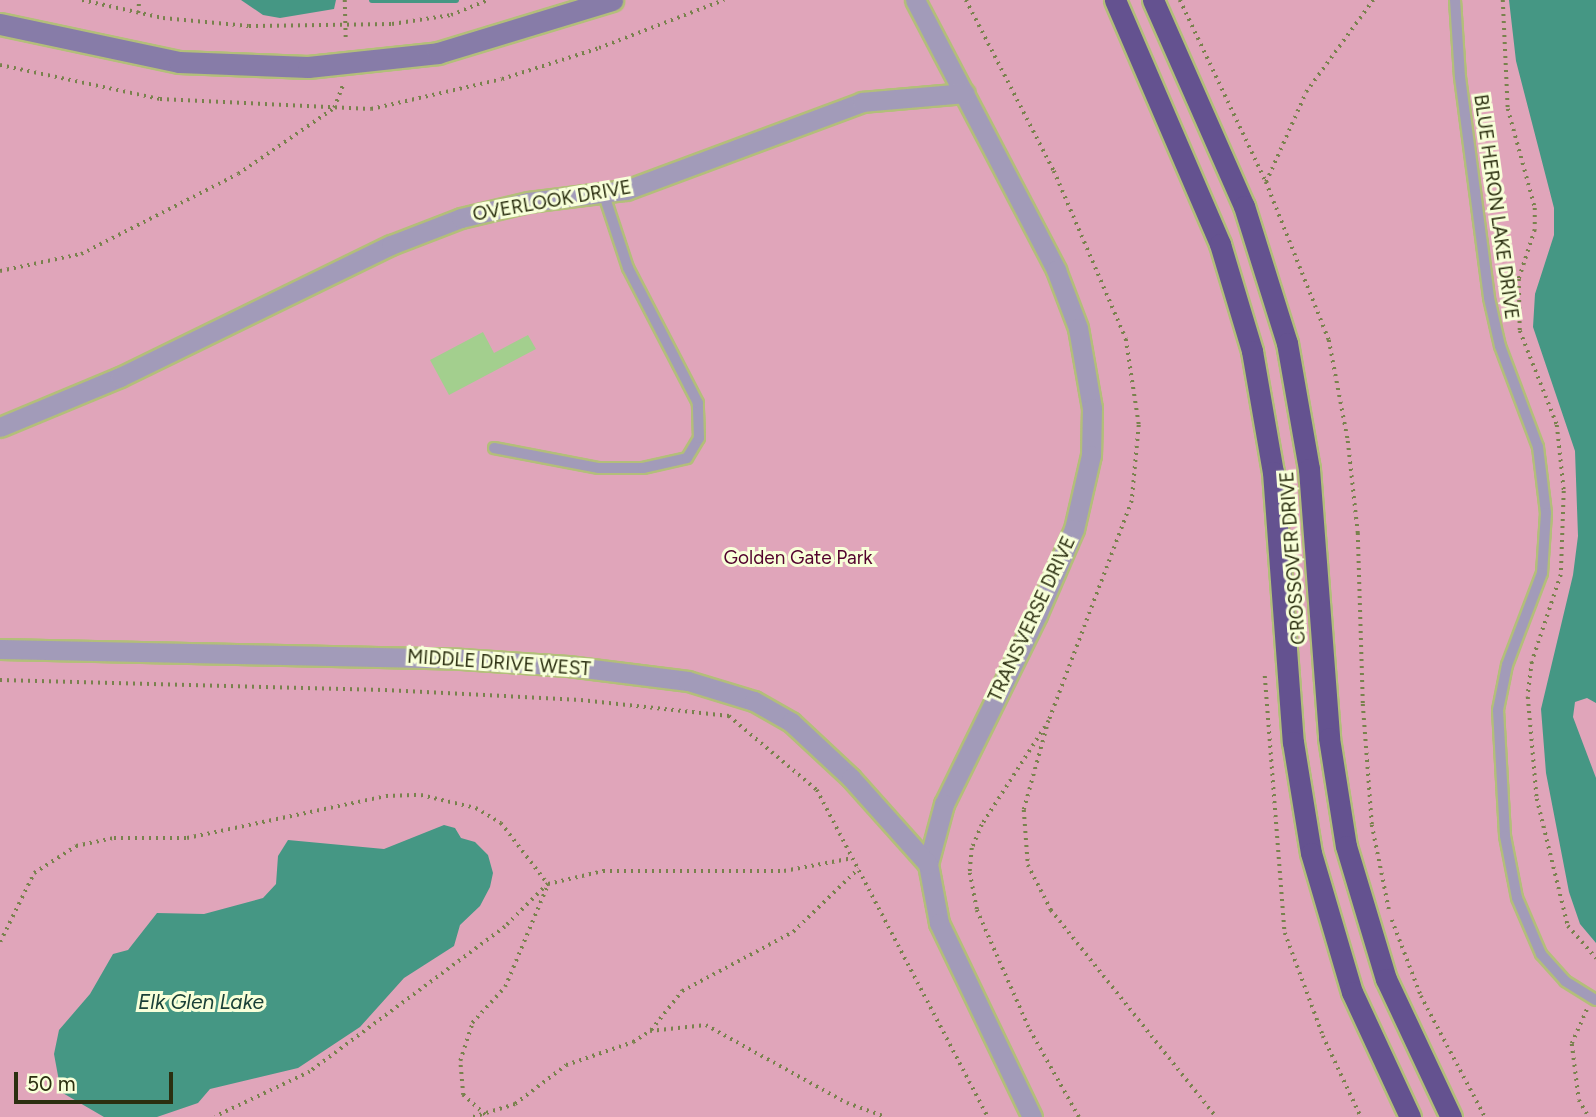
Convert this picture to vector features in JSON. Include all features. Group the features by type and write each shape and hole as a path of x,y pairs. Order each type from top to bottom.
{"highway":[{"name":"CROSSOVER DRIVE","path":"1115,0 1215,232 1252,351 1273,472 1293,742 1311,853 1352,992 1410,1117"},
{"name":"CROSSOVER DRIVE","path":"1153,0 1244,206 1287,343 1309,469 1329,738 1346,846 1386,979 1451,1117"}],"street":[{"path":"0,24 179,62 268,67 351,65 484,42 612,0"},
{"name":"TRANSVERSE DRIVE","path":"915,0 1016,186 1068,299 1089,381 1092,443 1082,503 1064,555 944,804 928,864 939,923 1032,1117"},
{"name":"OVERLOOK DRIVE","path":"0,427 120,377 428,230 494,209 604,195 675,174 851,105 965,93"},
{"name":"MIDDLE DRIVE WEST","path":"0,649 461,659 624,671 699,683 754,701 791,722 850,778 928,864"}],"lane":[{"name":"BLUE HERON LAKE DRIVE","path":"1455,0 1460,77 1489,298 1500,345 1538,447 1546,513 1542,573 1507,665 1498,710 1505,836 1517,898 1531,936 1552,967 1594,1000"},
{"path":"494,448 599,468 643,468 687,458 699,438 698,403 628,268 604,195"}],"path":[{"path":"82,0 138,13 218,24 342,25 451,15 488,0"},
{"path":"138,13 139,0"},
{"path":"345,0 342,25 351,65"},
{"path":"0,65 160,99 371,109 502,79 599,48 724,0"},
{"path":"1180,0 1266,182 1329,340 1348,441 1358,533 1363,704 1372,825 1389,912 1421,996 1485,1117"},
{"path":"1266,182 1306,92 1373,0"},
{"path":"0,271 51,262 102,244 238,174 334,108"},
{"path":"1265,673 1285,933 1323,1036 1361,1117"},
{"path":"0,680 424,692 581,700 729,716 817,790 988,1117"},
{"path":"1079,1117 1030,1030 977,909 970,873 972,848 982,825 1049,721 1024,810 1028,865 1051,910 1216,1117"},
{"path":"0,942 34,873 76,846 114,838 187,838 386,796 421,795 476,808 501,823 548,884"},
{"path":"215,1117 310,1072 505,927 548,884 603,871 784,871 852,858"},
{"path":"473,1117 515,1104 566,1065 634,1042 650,1031 682,991 793,932 858,869"},
{"path":"485,1115 463,1095 460,1061 472,1023 505,987 548,884"},
{"path":"1588,1117 1579,1100 1572,1044 1594,1000"},
{"path":"650,1031 706,1025 847,1103 886,1117"}],"green space":[{"name":"Golden Gate Park","path":"0,0 1596,0 1596,1117 0,1117"}],"water":[{"path":"241,0 336,0 334,9 280,18 263,15"},
{"path":"1509,0 1596,0 1596,703 1587,698 1575,702 1573,717 1596,778 1596,943 1580,924 1569,892 1546,773 1541,709 1573,575 1578,536 1575,451 1533,327 1535,294 1554,235 1554,208 1516,61"},
{"name":"Elk Glen Lake","path":"444,825 455,828 461,838 475,842 488,855 493,873 490,887 480,906 460,925 454,946 404,978 360,1027 298,1068 210,1089 198,1103 157,1117 104,1117 61,1092 54,1054 59,1030 90,994 113,954 128,950 157,913 204,914 263,898 276,884 278,856 288,840 384,849"}],"building":[{"path":"483,332 494,353 528,335 536,349 449,395 430,360"}],"waterway":[{"path":"372,0 456,0"}]}
